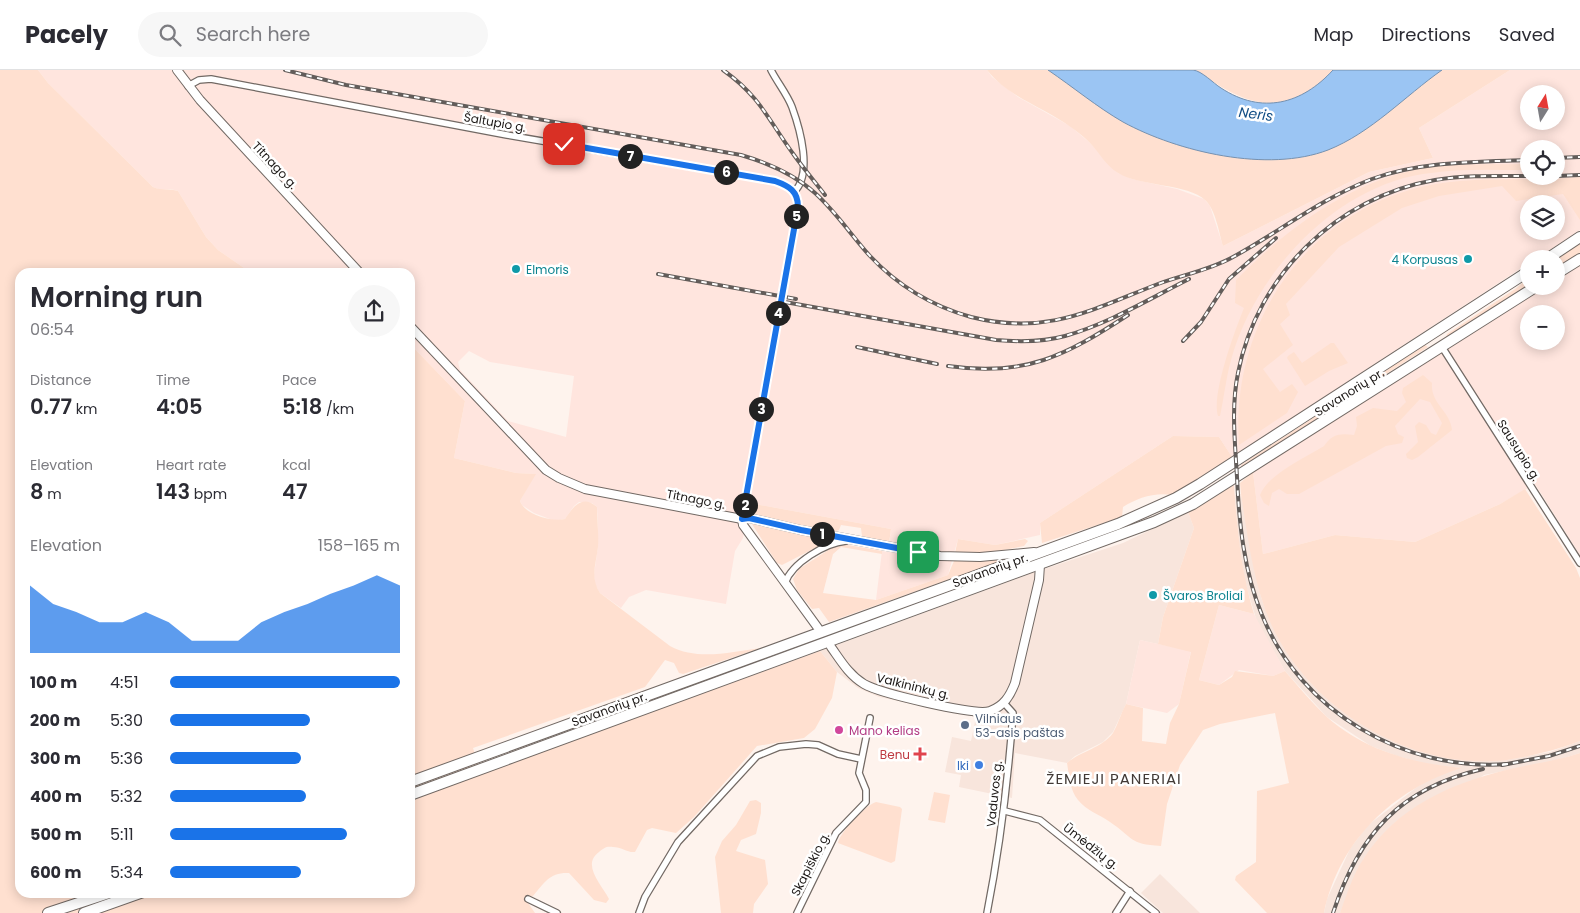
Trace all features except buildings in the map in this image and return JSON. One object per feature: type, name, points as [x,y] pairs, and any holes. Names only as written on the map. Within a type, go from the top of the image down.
[{"type":"highway","points":[[1560,250],[1580,237]]},
{"type":"highway","points":[[1565,268],[1580,259]]},
{"type":"highway","name":"Savanorių pr.","points":[[415,780],[1118,524],[1176,498],[1520,277]]},
{"type":"highway","name":"Savanorių pr.","points":[[415,793],[1136,530],[1193,504],[1524,295]]},
{"type":"highway","points":[[1433,333],[1442,347]]},
{"type":"highway","points":[[48,913],[94,898]]},
{"type":"highway","points":[[84,913],[126,898]]},
{"type":"street","name":"Titnago g.","points":[[177,70],[188,86],[355,268]]},
{"type":"street","points":[[771,70],[792,106],[804,154],[802,183],[794,192],[798,207],[742,519],[818,628]]},
{"type":"street","name":"Šaltupio g.","points":[[188,86],[199,80],[211,78],[516,136],[775,181],[786,184],[794,192]]},
{"type":"street","name":"Titnago g.","points":[[415,331],[546,470],[584,489],[742,519],[749,518],[854,540],[961,557],[1040,552]]},
{"type":"street","name":"Sausupio g.","points":[[1442,347],[1580,563]]},
{"type":"street","points":[[785,583],[791,569],[798,563],[836,542],[854,540]]},
{"type":"street","points":[[1004,703],[1015,683],[1039,580],[1040,565]]},
{"type":"street","name":"Valkininkų g.","points":[[831,647],[850,672],[873,688],[972,712],[990,711],[1004,703]]},
{"type":"street","name":"Vaduvos g.","points":[[987,913],[1005,811],[1013,714],[1004,703]]},
{"type":"street","name":"Skapiškio g.","points":[[797,913],[836,833],[866,802],[866,790],[859,773],[870,718]]},
{"type":"street","points":[[639,913],[645,897],[678,842],[757,756],[779,747],[806,744],[818,745],[838,754],[862,759]]},
{"type":"street","name":"Ūmėdžių g.","points":[[1005,811],[1040,820],[1156,913]]},
{"type":"street","points":[[1116,913],[1130,891]]},
{"type":"street","points":[[528,899],[557,913]]},
{"type":"shaded area","points":[[0,70],[38,70],[48,83],[153,187],[178,191],[206,237],[218,250],[244,268],[15,268],[15,898],[415,898],[415,349],[465,401],[454,458],[516,473],[536,474],[520,501],[533,514],[560,520],[565,519],[571,510],[582,502],[592,503],[597,507],[598,547],[594,576],[600,593],[670,646],[681,651],[714,654],[761,648],[683,674],[679,673],[674,663],[665,660],[645,687],[473,748],[481,774],[820,651],[837,672],[832,698],[815,729],[804,738],[757,746],[694,817],[676,833],[652,828],[647,830],[635,852],[611,847],[605,848],[594,857],[592,869],[609,899],[606,903],[594,900],[569,873],[562,873],[552,876],[533,896],[524,897],[535,913],[0,913]]},
{"type":"shaded area","points":[[38,70],[987,70],[992,77],[1018,97],[1070,126],[1089,142],[1118,173],[1132,179],[1177,189],[1204,199],[1210,206],[1223,246],[1369,172],[1433,158],[1419,128],[1510,70],[1580,70],[1580,230],[1565,240],[1565,195],[1520,195],[1520,240],[1565,240],[1550,250],[1520,250],[1520,269],[1232,457],[1219,437],[1173,436],[1040,523],[1040,535],[995,545],[958,539],[948,575],[876,600],[882,551],[888,552],[891,529],[755,504],[748,507],[743,538],[735,551],[726,604],[646,590],[629,597],[621,608],[600,593],[595,585],[594,575],[598,546],[597,507],[592,503],[579,502],[565,519],[555,521],[534,513],[522,505],[520,501],[535,474],[516,473],[454,458],[465,401],[415,349],[415,268],[244,268],[218,250],[206,237],[178,191],[170,189],[161,190],[153,187],[48,83]],"holes":[[[469,351],[490,362],[574,376],[566,437],[508,421],[460,370],[458,362]]]},
{"type":"shaded area","points":[[987,70],[1048,70],[1123,122],[1300,158],[1328,149],[1362,132],[1442,70],[1510,70],[1419,128],[1433,158],[1369,172],[1223,246],[1212,210],[1205,200],[1187,191],[1138,180],[1118,173],[1110,167],[1093,146],[1079,133],[1016,95],[996,80]]},
{"type":"shaded area","points":[[1196,70],[1333,70],[1316,86],[1299,97],[1282,102],[1266,103],[1249,100],[1232,92]]},
{"type":"shaded area","points":[[1520,164],[1520,170],[1449,171],[1423,174],[1390,183],[1358,197],[1329,217],[1302,240],[1278,267],[1258,297],[1242,328],[1231,360],[1220,416],[1218,416],[1218,393],[1221,378],[1244,308],[1235,303],[1236,280],[1276,243],[1298,226],[1343,197],[1367,185],[1419,169]]},
{"type":"shaded area","points":[[1580,177],[1580,220],[1563,194],[1520,195],[1520,200],[1516,201],[1502,186],[1439,196],[1402,208],[1339,247],[1286,304],[1290,315],[1280,324],[1293,345],[1263,369],[1280,392],[1292,384],[1298,392],[1287,413],[1239,445],[1239,400],[1247,357],[1262,317],[1284,280],[1311,248],[1344,221],[1382,200],[1425,186],[1464,181],[1520,179],[1520,185],[1565,185],[1565,178]]},
{"type":"shaded area","points":[[1580,243],[1580,253],[1565,262],[1565,253]]},
{"type":"shaded area","points":[[1580,261],[1580,555],[1535,484],[1500,504],[1415,542],[1335,535],[1263,554],[1253,472],[1527,295],[1565,295],[1565,271]]},
{"type":"shaded area","points":[[1520,285],[1520,292],[1446,338],[1447,334]]},
{"type":"shaded area","points":[[1331,343],[1334,343],[1348,363],[1329,371],[1305,386],[1287,358],[1288,356],[1294,352],[1302,363]]},
{"type":"shaded area","points":[[1425,345],[1428,347],[1242,467],[1241,465]]},
{"type":"shaded area","points":[[1423,375],[1432,383],[1434,396],[1448,418],[1452,430],[1418,457],[1412,460],[1407,458],[1406,454],[1418,442],[1415,426],[1419,422],[1426,425],[1431,433],[1436,435],[1442,423],[1430,402],[1420,399],[1395,426],[1398,434],[1404,437],[1402,443],[1386,446],[1299,494],[1287,494],[1279,489],[1272,493],[1269,506],[1264,503],[1260,495],[1264,487],[1279,473],[1324,446],[1333,437],[1340,434],[1354,435],[1357,426],[1356,417],[1373,408],[1397,411],[1406,402],[1402,393],[1403,388]]},
{"type":"shaded area","points":[[1173,436],[1219,437],[1232,457],[1172,495],[1159,494],[1140,498],[1123,507],[1122,517],[1042,543],[1040,523]]},
{"type":"shaded area","points":[[1253,472],[1263,554],[1335,535],[1415,542],[1500,504],[1525,489],[1576,568],[1580,578],[1580,741],[1535,755],[1507,760],[1471,761],[1436,755],[1401,744],[1368,728],[1338,708],[1311,683],[1288,655],[1271,624],[1265,608],[1252,560],[1240,483]]},
{"type":"shaded area","points":[[1234,485],[1240,550],[1254,614],[1219,605],[1199,680],[1219,685],[1232,677],[1235,671],[1273,676],[1285,671],[1327,717],[1357,739],[1373,747],[1408,759],[1462,768],[1437,777],[1413,789],[1373,821],[1356,841],[1342,863],[1331,887],[1324,913],[1267,913],[1235,880],[1236,876],[1256,862],[1257,791],[1289,783],[1275,713],[1220,724],[1203,730],[1180,765],[1167,804],[1161,846],[1137,842],[1110,822],[1085,807],[1075,796],[1070,783],[1067,763],[1097,746],[1113,733],[1126,704],[1143,708],[1142,741],[1166,744],[1170,723],[1179,704],[1191,652],[1158,644],[1163,617],[1194,528],[1188,512]]},
{"type":"shaded area","points":[[1241,494],[1261,597],[1272,625],[1283,646],[1310,682],[1344,712],[1390,740],[1430,754],[1468,759],[1505,760],[1550,752],[1580,741],[1580,753],[1558,760],[1484,775],[1364,858],[1340,913],[1324,913],[1327,899],[1350,849],[1367,826],[1417,787],[1435,776],[1461,768],[1425,764],[1371,746],[1327,717],[1285,671],[1257,622],[1245,582],[1238,539],[1235,495]]},
{"type":"shaded area","points":[[755,504],[891,529],[889,543],[862,536],[861,528],[841,525],[839,530],[836,531],[813,530],[754,516],[748,507]]},
{"type":"shaded area","points":[[1188,512],[1194,528],[1163,617],[1158,644],[1140,640],[1126,704],[1113,732],[1103,742],[1075,756],[1067,763],[1015,753],[1012,798],[959,787],[961,775],[945,772],[952,737],[971,741],[976,717],[879,697],[858,688],[837,672],[820,651],[1032,573],[1123,543]]},
{"type":"shaded area","points":[[750,521],[767,523],[827,540],[827,542],[782,565],[777,563]]},
{"type":"shaded area","points":[[958,539],[995,545],[1025,539],[1028,541],[1024,546],[989,553],[955,553]]},
{"type":"shaded area","points":[[842,544],[882,551],[882,554],[841,547],[833,554],[823,593],[876,600],[948,575],[954,561],[978,561],[1015,556],[829,622],[819,608],[812,609],[797,590],[793,579],[799,569],[836,545]]},
{"type":"shaded area","points":[[1219,605],[1254,614],[1285,671],[1273,676],[1239,670],[1219,685],[1199,680]]},
{"type":"shaded area","points":[[1140,640],[1191,651],[1179,704],[1167,713],[1126,704]]},
{"type":"shaded area","points":[[1580,753],[1580,913],[1340,913],[1353,877],[1364,858],[1377,840],[1409,811],[1426,800],[1465,782],[1506,770]]},
{"type":"shaded area","points":[[934,792],[950,795],[945,823],[928,820]]},
{"type":"shaded area","points":[[756,800],[761,803],[761,813],[756,834],[741,840],[736,851],[765,860],[768,884],[754,904],[753,913],[721,913],[715,857],[722,841],[736,825],[750,801]]},
{"type":"shaded area","points":[[876,802],[902,809],[895,861],[891,863],[838,843],[843,833],[854,820],[866,808]]},
{"type":"shaded area","points":[[1160,874],[1200,913],[1163,913],[1141,893]]},
{"type":"water","name":"Neris","points":[[1048,70],[1193,70],[1236,96],[1266,103],[1281,102],[1295,98],[1321,82],[1333,70],[1442,70],[1373,124],[1344,143],[1304,157],[1278,160],[1224,156],[1196,150],[1145,133],[1113,116]]},
{"type":"railway","points":[[285,70],[346,85],[741,155],[780,170],[807,186],[830,208],[881,267],[916,294],[943,307],[971,317],[1023,324],[1046,322],[1089,311],[1158,284],[1215,265],[1233,257],[1336,196],[1372,179],[1391,173],[1430,166],[1469,162],[1520,160]]},
{"type":"railway","points":[[723,70],[755,99],[785,143],[825,195]]},
{"type":"railway","points":[[1565,158],[1580,157]]},
{"type":"railway","points":[[1565,176],[1580,175]]},
{"type":"railway","points":[[1508,764],[1469,764],[1432,758],[1395,746],[1361,729],[1330,707],[1302,680],[1280,650],[1262,615],[1251,582],[1239,512],[1234,412],[1238,373],[1248,337],[1263,304],[1283,273],[1307,246],[1335,223],[1366,204],[1399,189],[1447,178],[1520,176]]},
{"type":"railway","points":[[1183,341],[1201,322],[1229,279],[1276,238]]},
{"type":"railway","points":[[658,274],[796,299]]},
{"type":"railway","points":[[785,302],[996,340],[1031,341],[1065,336],[1097,325],[1189,279]]},
{"type":"railway","points":[[948,366],[976,369],[1023,366],[1064,352],[1128,315]]},
{"type":"railway","points":[[857,347],[937,364]]},
{"type":"railway","points":[[1502,765],[1549,756],[1580,746]]},
{"type":"railway","points":[[1333,913],[1356,860],[1370,838],[1387,818],[1406,802],[1428,788],[1454,777],[1483,769]]},
{"type":"place","name":"4 Korpusas","points":[[1468,259]]},
{"type":"place","name":"Elmoris","points":[[516,269]]},
{"type":"place","name":"Švaros Broliai","points":[[1153,595]]},
{"type":"place","name":"Vilniaus 53-asis paštas","points":[[965,725]]},
{"type":"place","name":"Mano kelias","points":[[839,730]]},
{"type":"place","name":"Benu","points":[[920,754]]},
{"type":"place","name":"Iki","points":[[979,765]]},
{"type":"district","name":"ŽEMIEJI PANERIAI","points":[[1114,778]]},
{"type":"route","points":[[564,144],[775,181],[786,184],[794,192],[797,197],[798,207],[742,519],[765,520],[801,530],[918,552]]}]
